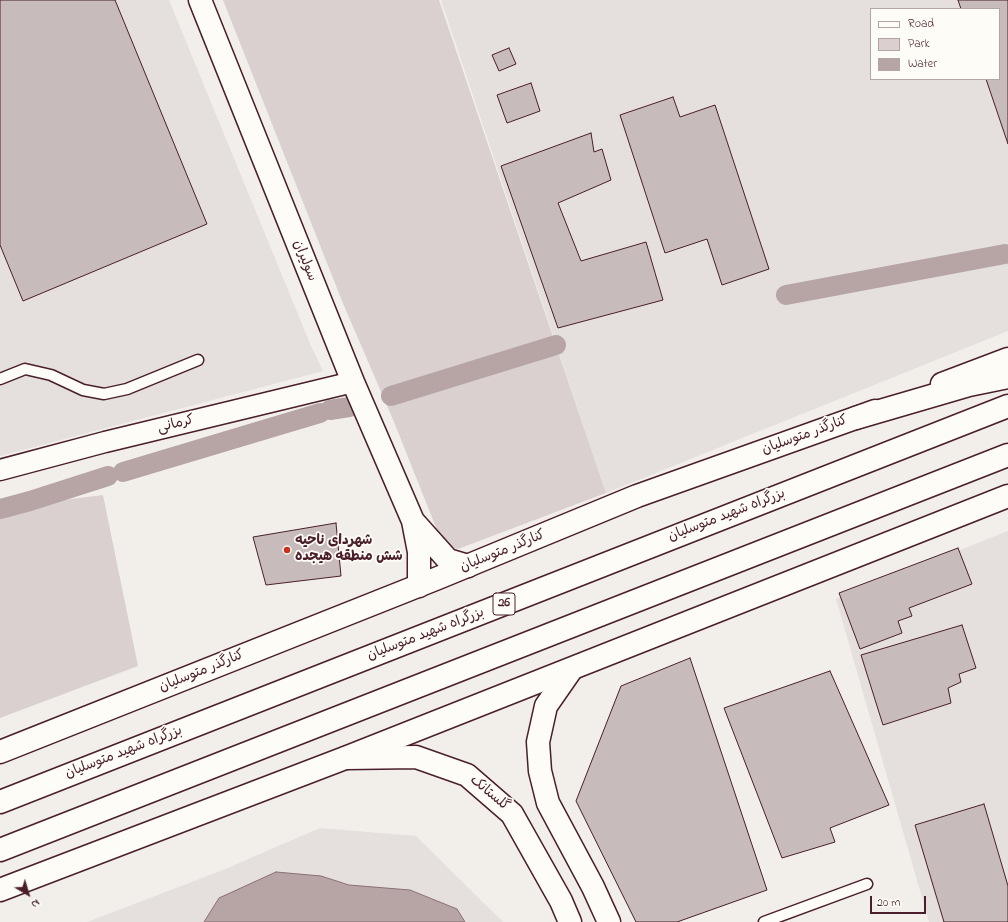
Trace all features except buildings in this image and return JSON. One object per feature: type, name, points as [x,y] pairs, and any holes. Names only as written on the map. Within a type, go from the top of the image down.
[{"type":"main road","name":"سولیران","points":[[200,0],[353,382],[413,521]]},
{"type":"main road","name":"کنارگذر متوسلیان","points":[[0,752],[419,586],[637,496],[856,418],[1008,359]]},
{"type":"main road","points":[[856,418],[969,385],[1008,377]]},
{"type":"main road","name":"بزرگراه شهید متوسلیان","points":[[0,802],[1008,406]]},
{"type":"main road","points":[[0,850],[1008,455]]},
{"type":"main road","points":[[0,890],[571,670],[1008,496]]},
{"type":"main road","points":[[413,521],[448,560],[468,566]]},
{"type":"main road","points":[[413,521],[419,552],[419,586]]},
{"type":"main road","points":[[571,670],[546,706],[538,742],[540,771],[548,803],[593,887],[609,922]]},
{"type":"main road","name":"گلستانک","points":[[345,758],[416,757],[467,775],[512,814],[561,901],[570,922]]},
{"type":"main road","points":[[561,901],[593,887]]},
{"type":"street","name":"کرمانی","points":[[0,470],[105,442],[353,382]]},
{"type":"lane","points":[[0,379],[24,369],[51,375],[83,390],[104,394],[127,389],[198,360]]},
{"type":"lane","points":[[764,922],[867,884]]},
{"type":"shaded area","points":[[0,0],[169,0],[311,346],[323,371],[0,456]]},
{"type":"shaded area","points":[[441,0],[1008,0],[1008,331],[606,493]]},
{"type":"shaded area","points":[[1008,531],[1008,922],[929,922],[836,599]]},
{"type":"shaded area","points":[[320,828],[416,836],[503,922],[87,922],[223,870]]},
{"type":"green space","points":[[223,0],[439,0],[606,493],[458,549],[443,545],[394,422],[342,301]]},
{"type":"green space","points":[[103,495],[138,666],[0,718],[0,508]]},
{"type":"water","points":[[276,872],[321,876],[349,885],[410,890],[457,909],[465,922],[204,922],[219,898]]},
{"type":"waterway","points":[[786,295],[1005,254]]},
{"type":"waterway","points":[[391,396],[556,345]]},
{"type":"waterway","points":[[330,410],[349,407]]},
{"type":"waterway","points":[[123,472],[320,413]]},
{"type":"waterway","points":[[0,509],[108,476]]},
{"type":"place","name":"شهردای ناحیه شش منطقه هیجده","points":[[287,550]]}]
